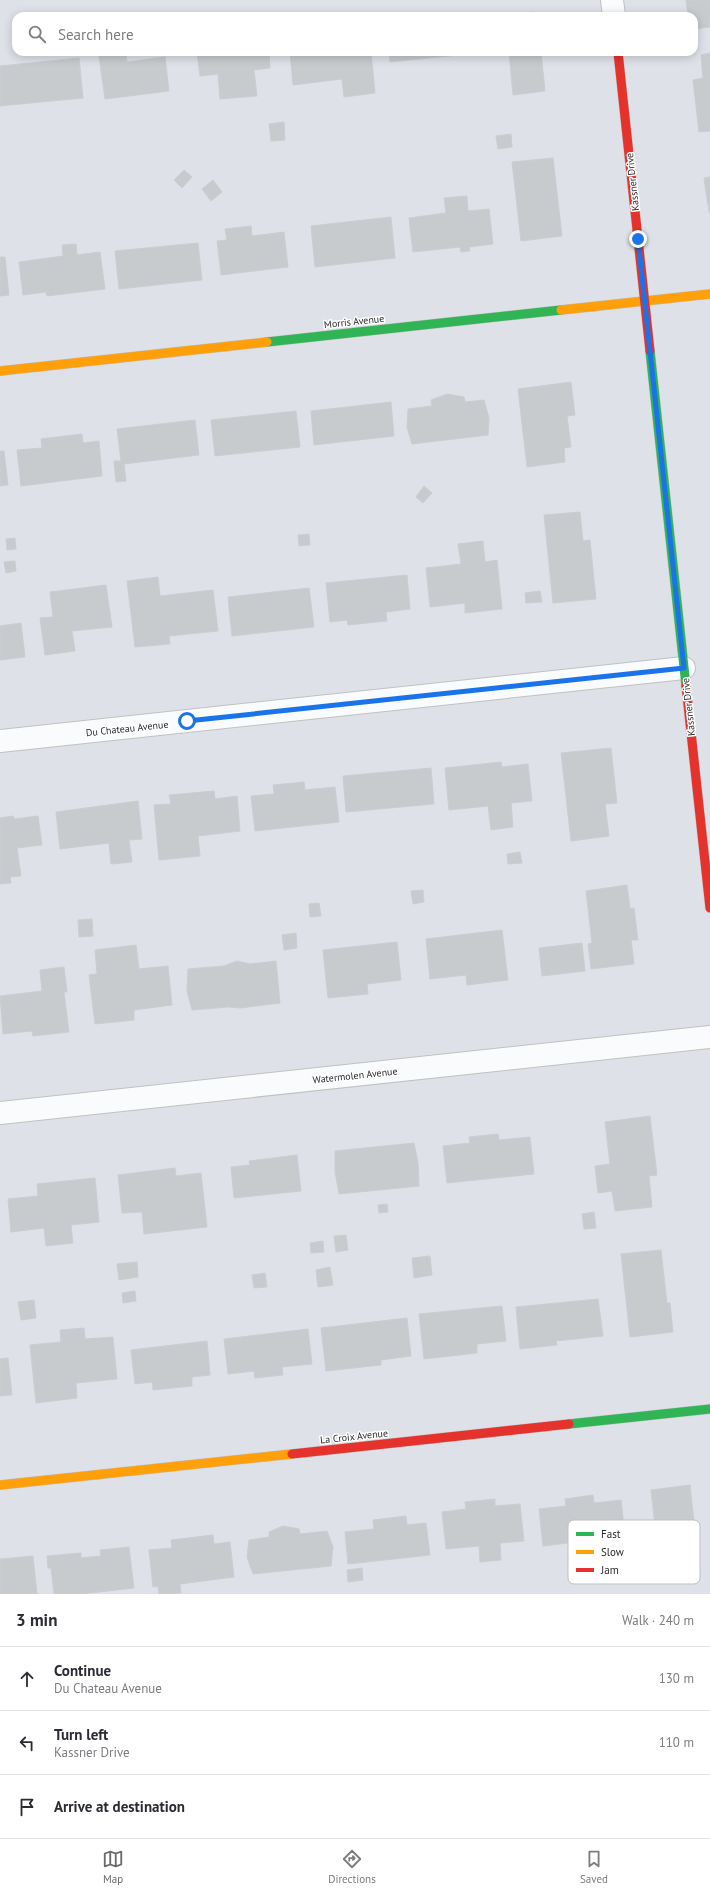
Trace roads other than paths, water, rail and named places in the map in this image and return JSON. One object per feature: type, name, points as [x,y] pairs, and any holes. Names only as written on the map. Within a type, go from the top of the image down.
[{"type":"street","points":[[612,0],[614,12]]},
{"type":"street","name":"Kassner Drive","points":[[618,56],[710,908]]},
{"type":"street","name":"Morris Avenue","points":[[0,370],[710,294]]},
{"type":"street","name":"Du Chateau Avenue","points":[[0,742],[684,668]]},
{"type":"street","name":"Watermolen Avenue","points":[[0,1113],[710,1037]]},
{"type":"street","name":"La Croix Avenue","points":[[0,1485],[710,1409]]}]
